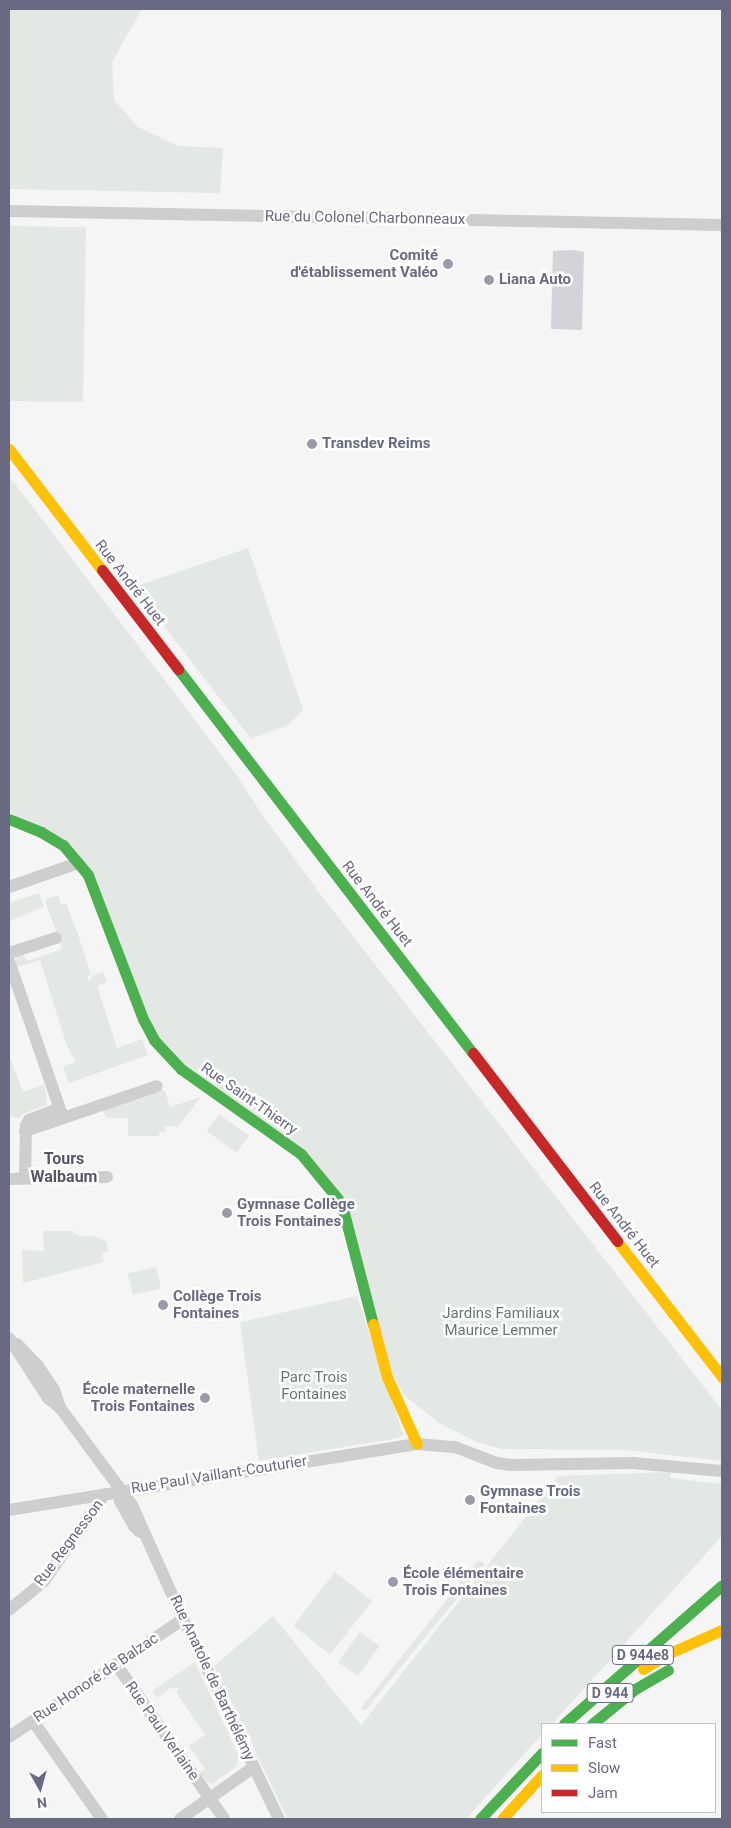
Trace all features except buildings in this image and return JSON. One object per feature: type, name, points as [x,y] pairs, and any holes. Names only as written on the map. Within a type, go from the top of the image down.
[{"type":"main road","name":"Rue André Huet","points":[[9,450],[722,1377]]},
{"type":"main road","name":"Rue Saint-Thierry","points":[[9,819],[41,832],[63,845],[88,875],[96,892],[142,1019],[154,1040],[181,1069],[301,1154],[338,1199],[344,1213],[387,1377],[417,1444]]},
{"type":"main road","name":"D 944e8","points":[[565,1723],[722,1585]]},
{"type":"main road","name":"D 944","points":[[574,1723],[635,1673],[665,1656],[722,1630]]},
{"type":"main road","points":[[700,1653],[722,1643]]},
{"type":"main road","name":"D 944","points":[[593,1723],[635,1689],[677,1664]]},
{"type":"main road","points":[[519,1776],[541,1749]]},
{"type":"main road","points":[[480,1819],[541,1754]]},
{"type":"main road","points":[[502,1819],[541,1776]]},
{"type":"street","name":"Rue du Colonel Charbonneaux","points":[[9,211],[722,225]]},
{"type":"street","points":[[9,887],[78,863]]},
{"type":"street","points":[[9,953],[56,938]]},
{"type":"street","points":[[9,961],[61,1113]]},
{"type":"street","points":[[25,1178],[25,1132],[61,1113],[158,1086]]},
{"type":"street","points":[[9,1179],[107,1176]]},
{"type":"street","name":"Rue Paul Vaillant-Couturier","points":[[9,1337],[38,1366],[54,1390],[61,1409],[121,1491],[417,1444],[455,1447],[497,1463],[511,1465],[633,1463],[722,1471]]},
{"type":"street","points":[[9,1510],[121,1491]]},
{"type":"street","name":"Rue Anatole de Barthélémy","points":[[121,1491],[120,1502],[134,1526],[145,1538],[278,1819]]},
{"type":"street","name":"Rue Regnesson","points":[[9,1610],[44,1581],[105,1494]]},
{"type":"street","name":"Rue Honoré de Balzac","points":[[9,1738],[183,1618]]},
{"type":"street","name":"Rue Paul Verlaine","points":[[116,1664],[224,1819]]},
{"type":"street","points":[[33,1721],[102,1819]]},
{"type":"street","points":[[180,1819],[254,1767]]},
{"type":"green space","points":[[9,9],[142,9],[112,62],[114,100],[138,127],[178,146],[223,148],[220,193],[9,189]]},
{"type":"green space","points":[[9,226],[86,227],[83,402],[9,401]]},
{"type":"green space","name":"Jardins Familiaux Maurice Lemmer","points":[[9,476],[233,770],[263,816],[321,895],[722,1410],[722,1461],[626,1450],[501,1449],[475,1441],[439,1423],[405,1396],[392,1373],[344,1196],[193,1074],[154,1032],[89,869],[9,811]]},
{"type":"green space","points":[[248,548],[303,710],[288,725],[251,739],[134,587]]},
{"type":"green space","points":[[39,893],[44,907],[9,921],[9,903]]},
{"type":"green space","points":[[58,895],[61,905],[66,903],[78,934],[91,975],[87,976],[88,980],[92,978],[91,976],[103,972],[107,982],[97,986],[117,1048],[142,1039],[148,1055],[69,1083],[63,1067],[75,1062],[66,1043],[40,960],[17,967],[15,964],[17,956],[22,954],[28,961],[62,949],[45,900]]},
{"type":"green space","points":[[9,1055],[23,1092],[44,1085],[47,1097],[46,1105],[23,1114],[20,1118],[9,1116]]},
{"type":"green space","points":[[159,1089],[165,1091],[170,1107],[201,1097],[178,1127],[165,1126],[165,1132],[159,1132],[159,1136],[128,1136],[128,1118],[107,1118],[101,1108]]},
{"type":"green space","points":[[219,1114],[249,1136],[237,1153],[207,1131]]},
{"type":"green space","points":[[43,1231],[74,1231],[79,1236],[94,1236],[106,1242],[109,1251],[102,1253],[104,1262],[23,1283],[22,1250],[44,1251]]},
{"type":"green space","points":[[156,1267],[161,1288],[133,1295],[128,1274]]},
{"type":"green space","name":"Parc Trois Fontaines","points":[[357,1296],[403,1434],[399,1438],[259,1461],[240,1322]]},
{"type":"green space","points":[[671,1472],[670,1478],[722,1484],[722,1536],[553,1723],[541,1723],[541,1735],[466,1819],[288,1819],[214,1666],[273,1616],[361,1725],[558,1476]]},
{"type":"green space","points":[[478,1560],[485,1564],[365,1711],[361,1708]]},
{"type":"green space","points":[[335,1572],[372,1601],[330,1655],[293,1626]]},
{"type":"green space","points":[[360,1632],[379,1646],[358,1676],[338,1662]]},
{"type":"green space","points":[[195,1662],[239,1757],[236,1767],[212,1784],[205,1781],[199,1773],[205,1769],[189,1746],[205,1735],[176,1692],[179,1690],[177,1687],[174,1689],[172,1687],[157,1698],[152,1691]]},
{"type":"shaded area","points":[[573,250],[584,252],[582,330],[551,329],[553,251]]},
{"type":"traffic: fast","points":[[178,669],[473,1053]]},
{"type":"traffic: fast","points":[[9,819],[41,832],[63,845],[88,875],[143,1019],[154,1040],[181,1069],[301,1154],[338,1199],[344,1213],[373,1324]]},
{"type":"traffic: fast","points":[[565,1723],[722,1585]]},
{"type":"traffic: fast","points":[[593,1723],[635,1689],[668,1670]]},
{"type":"traffic: fast","points":[[480,1819],[541,1754]]},
{"type":"traffic: slow","points":[[9,449],[102,570]]},
{"type":"traffic: slow","points":[[617,1241],[722,1377]]},
{"type":"traffic: slow","points":[[373,1324],[387,1377],[417,1444]]},
{"type":"traffic: slow","points":[[643,1669],[665,1655],[722,1630]]},
{"type":"traffic: slow","points":[[502,1819],[541,1776]]},
{"type":"traffic: jam","points":[[102,570],[178,669]]},
{"type":"traffic: jam","points":[[473,1053],[617,1241]]},
{"type":"place","name":"Comité d'établissement Valéo","points":[[448,264]]},
{"type":"place","name":"Liana Auto","points":[[489,280]]},
{"type":"place","name":"Transdev Reims","points":[[312,444]]},
{"type":"place","name":"Gymnase Collège Trois Fontaines","points":[[227,1213]]},
{"type":"place","name":"Collège Trois Fontaines","points":[[163,1305]]},
{"type":"place","name":"École maternelle Trois Fontaines","points":[[205,1398]]},
{"type":"place","name":"Gymnase Trois Fontaines","points":[[470,1500]]},
{"type":"place","name":"École élémentaire Trois Fontaines","points":[[393,1582]]},
{"type":"district","name":"Tours Walbaum","points":[[64,1168]]}]
